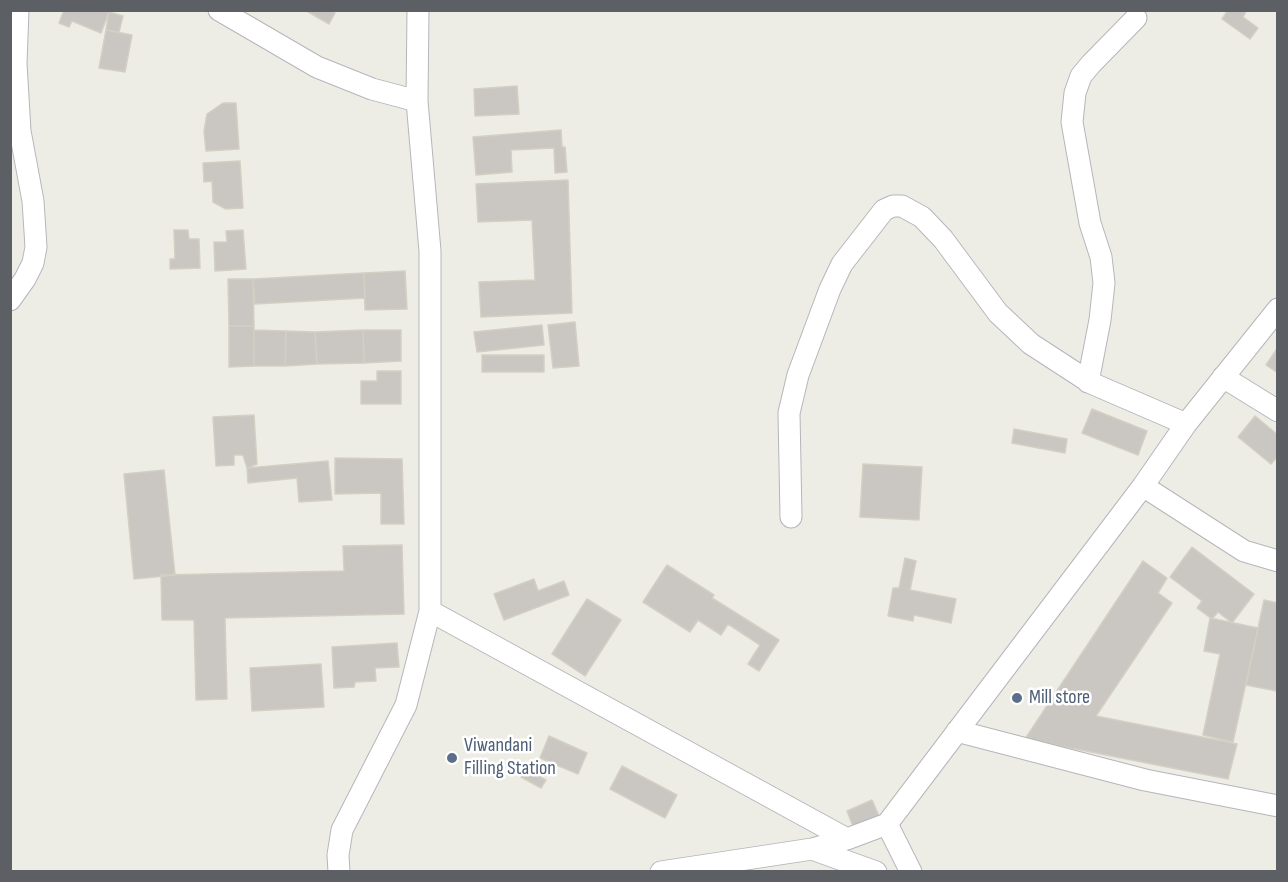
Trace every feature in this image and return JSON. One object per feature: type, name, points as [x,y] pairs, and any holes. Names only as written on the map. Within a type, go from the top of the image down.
[{"type":"street","points":[[10,300],[33,263],[36,247],[33,201],[15,111],[18,10]]},
{"type":"street","points":[[219,10],[317,67],[372,89],[417,101]]},
{"type":"street","points":[[339,872],[338,855],[342,830],[406,705],[430,611],[430,251],[417,101],[418,10]]},
{"type":"street","points":[[1088,382],[1100,320],[1104,283],[1101,257],[1090,223],[1072,122],[1075,93],[1081,76],[1136,18]]},
{"type":"street","points":[[791,517],[789,413],[798,375],[830,289],[842,264],[884,210],[892,206],[902,206],[922,217],[943,239],[998,314],[1032,344],[1088,382],[1186,424]]},
{"type":"street","points":[[661,872],[812,849],[887,824],[1143,486],[1186,424],[1278,309]]},
{"type":"street","points":[[1223,377],[1278,411]]},
{"type":"street","points":[[1143,486],[1244,551],[1278,561]]},
{"type":"street","points":[[430,611],[847,839]]},
{"type":"street","points":[[957,731],[1145,780],[1278,806]]},
{"type":"street","points":[[887,824],[911,872]]},
{"type":"street","points":[[812,849],[876,872]]},
{"type":"building","points":[[64,10],[105,10],[109,12],[101,33],[72,21],[69,27],[59,23]]},
{"type":"building","points":[[305,10],[331,10],[335,13],[329,24]]},
{"type":"building","points":[[1228,10],[1247,10],[1243,17],[1258,28],[1250,39],[1222,19]]},
{"type":"building","points":[[109,12],[123,16],[119,32],[106,30]]},
{"type":"building","points":[[106,30],[132,35],[125,72],[99,68]]},
{"type":"building","points":[[517,86],[519,114],[475,116],[474,89]]},
{"type":"building","points":[[223,103],[236,103],[239,149],[206,151],[204,131],[207,114]]},
{"type":"building","points":[[561,130],[567,172],[555,173],[554,148],[511,150],[512,172],[476,175],[473,137]]},
{"type":"building","points":[[240,161],[243,208],[226,209],[213,202],[212,181],[204,182],[203,163]]},
{"type":"building","points":[[568,180],[572,313],[481,317],[479,282],[535,280],[532,220],[478,222],[476,184]]},
{"type":"building","points":[[174,230],[188,230],[189,239],[199,239],[200,268],[170,269],[170,259],[175,259]]},
{"type":"building","points":[[243,230],[246,269],[215,271],[214,242],[227,242],[226,231]]},
{"type":"building","points":[[405,271],[407,309],[365,310],[364,273]]},
{"type":"building","points":[[364,273],[365,298],[255,304],[253,279]]},
{"type":"building","points":[[228,279],[253,279],[254,326],[229,326]]},
{"type":"building","points":[[575,322],[579,366],[553,368],[548,325]]},
{"type":"building","points":[[542,325],[544,345],[477,352],[474,332]]},
{"type":"building","points":[[229,326],[254,326],[254,366],[229,367]]},
{"type":"building","points":[[254,330],[286,331],[285,366],[254,366]]},
{"type":"building","points":[[363,330],[401,330],[401,361],[364,363]]},
{"type":"building","points":[[363,330],[364,363],[317,364],[315,332]]},
{"type":"building","points":[[286,331],[315,332],[317,364],[285,366]]},
{"type":"building","points":[[1278,347],[1278,373],[1266,365]]},
{"type":"building","points":[[482,355],[544,355],[544,372],[482,372]]},
{"type":"building","points":[[377,371],[401,371],[401,404],[361,404],[361,381],[377,381]]},
{"type":"building","points":[[1092,409],[1147,431],[1138,455],[1082,433]]},
{"type":"building","points":[[254,415],[257,464],[247,468],[243,455],[234,455],[234,465],[216,466],[213,417]]},
{"type":"building","points":[[1255,416],[1278,435],[1278,456],[1271,464],[1238,437]]},
{"type":"building","points":[[1014,429],[1067,439],[1065,453],[1012,443]]},
{"type":"building","points":[[335,458],[402,459],[404,524],[381,524],[381,493],[335,494]]},
{"type":"building","points":[[328,461],[332,500],[299,502],[297,478],[248,483],[247,468]]},
{"type":"building","points":[[863,464],[922,467],[919,520],[860,517]]},
{"type":"building","points":[[164,470],[175,575],[134,579],[124,474]]},
{"type":"building","points":[[402,545],[404,614],[225,618],[227,699],[196,700],[194,620],[162,620],[161,575],[344,571],[343,546]]},
{"type":"building","points":[[1192,547],[1254,594],[1232,623],[1218,612],[1212,619],[1197,608],[1202,601],[1170,577]]},
{"type":"building","points":[[905,558],[916,561],[910,590],[956,599],[951,623],[914,615],[913,621],[888,616],[893,588],[899,588]]},
{"type":"building","points":[[1143,561],[1167,578],[1158,593],[1172,603],[1096,716],[1237,744],[1228,779],[1025,739]]},
{"type":"building","points":[[667,565],[714,595],[712,598],[779,640],[759,671],[748,664],[760,645],[728,624],[721,635],[698,620],[690,632],[643,602]]},
{"type":"building","points":[[534,579],[538,591],[564,581],[569,595],[504,620],[494,594]]},
{"type":"building","points":[[587,599],[621,620],[585,676],[552,654]]},
{"type":"building","points":[[1264,600],[1278,603],[1277,691],[1246,685]]},
{"type":"building","points":[[1210,618],[1258,628],[1233,742],[1203,735],[1220,654],[1204,651]]},
{"type":"building","points":[[397,643],[399,667],[375,668],[376,681],[355,682],[354,687],[334,688],[332,647]]},
{"type":"building","points":[[321,664],[324,707],[252,711],[250,668]]},
{"type":"building","points":[[549,736],[587,753],[578,774],[540,758]]},
{"type":"building","points":[[622,766],[677,795],[665,818],[610,789]]},
{"type":"building","points":[[525,769],[546,780],[541,788],[521,777]]},
{"type":"building","points":[[872,800],[882,823],[856,834],[847,811]]},
{"type":"place","name":"Mill store","points":[[1017,698]]},
{"type":"place","name":"Viwandani Filling Station","points":[[452,758]]}]
